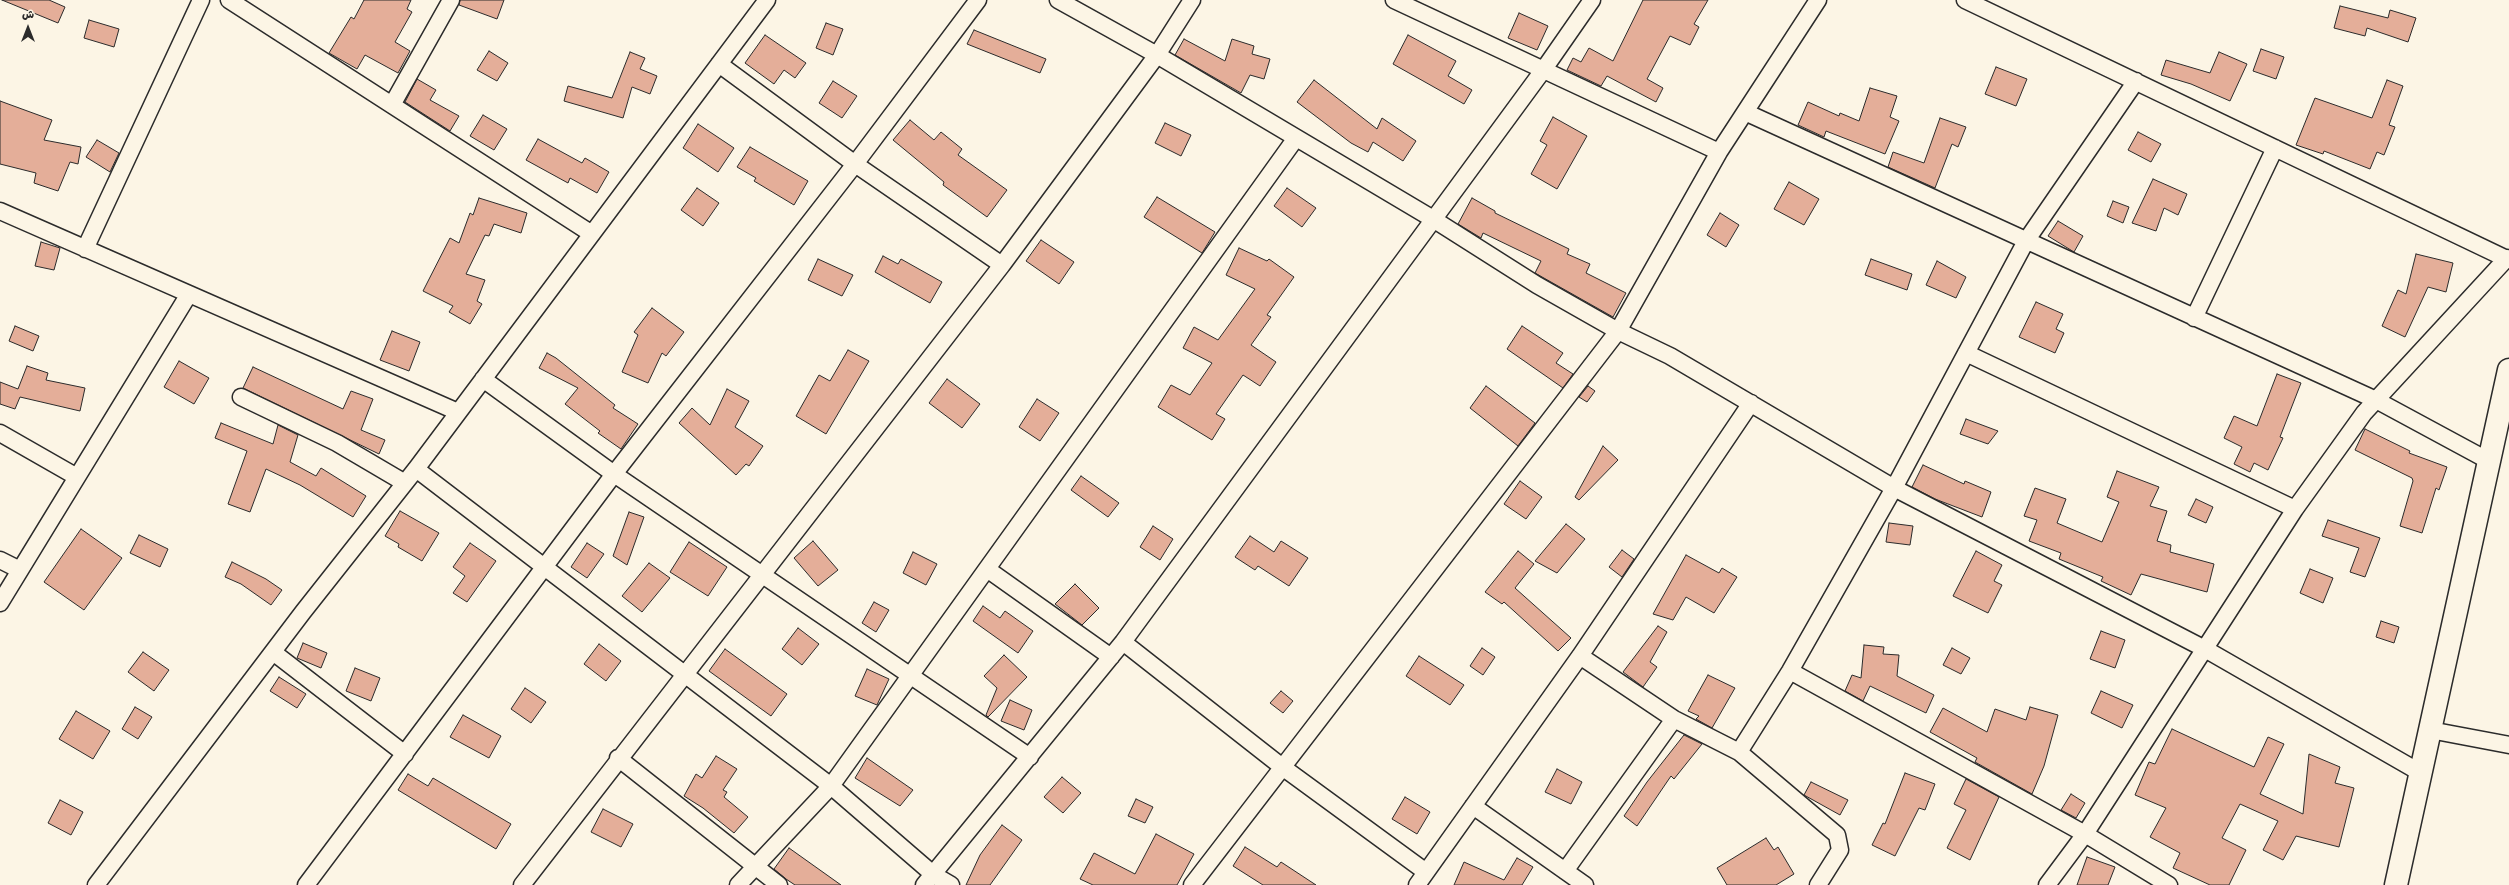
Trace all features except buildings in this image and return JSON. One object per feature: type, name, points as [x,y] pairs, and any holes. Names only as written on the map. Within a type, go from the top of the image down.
[{"type":"main road","points":[[2396,885],[2509,370]]},
{"type":"street","points":[[85,249],[202,0]]},
{"type":"street","points":[[229,0],[592,234]]},
{"type":"street","points":[[392,105],[451,0]]},
{"type":"street","points":[[96,885],[416,469],[767,0]]},
{"type":"street","points":[[306,885],[614,474],[855,164],[978,0]]},
{"type":"street","points":[[1058,0],[1156,55],[1433,219],[1537,285],[1618,331],[1670,356],[1894,488],[2205,650],[2421,773]]},
{"type":"street","points":[[522,885],[618,758],[764,575],[1002,265],[1156,55],[1192,0]]},
{"type":"street","points":[[1394,0],[1719,152]]},
{"type":"street","points":[[929,880],[1123,642],[1544,69],[1592,0]]},
{"type":"street","points":[[1192,885],[1281,766],[1618,331],[1719,152],[1818,0]]},
{"type":"street","points":[[1965,0],[2508,259],[2376,400],[2295,509],[2086,834],[2047,885]]},
{"type":"street","points":[[719,64],[855,164],[1002,265]]},
{"type":"street","points":[[1739,752],[1790,671],[1894,488],[2026,241],[2136,82]]},
{"type":"street","points":[[1745,112],[2376,400],[2489,461]]},
{"type":"street","points":[[738,885],[831,786],[1296,138]]},
{"type":"street","points":[[2194,318],[2275,148]]},
{"type":"street","points":[[0,212],[458,412]]},
{"type":"street","points":[[0,603],[189,294]]},
{"type":"street","points":[[1966,353],[2295,509]]},
{"type":"street","points":[[483,379],[614,474],[1030,757]]},
{"type":"street","points":[[240,397],[337,443],[405,483]]},
{"type":"street","points":[[1123,642],[1281,766],[1421,879],[1580,656],[1751,403]]},
{"type":"street","points":[[0,433],[77,477]]},
{"type":"street","points":[[416,469],[831,786],[929,880],[951,885]]},
{"type":"street","points":[[0,560],[20,570]]},
{"type":"street","points":[[987,569],[1111,657]]},
{"type":"street","points":[[274,652],[405,754]]},
{"type":"street","points":[[1580,656],[1674,719],[1739,752],[1837,835],[1840,850],[1818,885]]},
{"type":"street","points":[[1790,671],[2086,834],[2169,885]]},
{"type":"street","points":[[1565,871],[1674,719]]},
{"type":"street","points":[[2430,730],[2509,745]]},
{"type":"street","points":[[618,758],[778,885]]},
{"type":"street","points":[[1473,806],[1585,885]]}]
